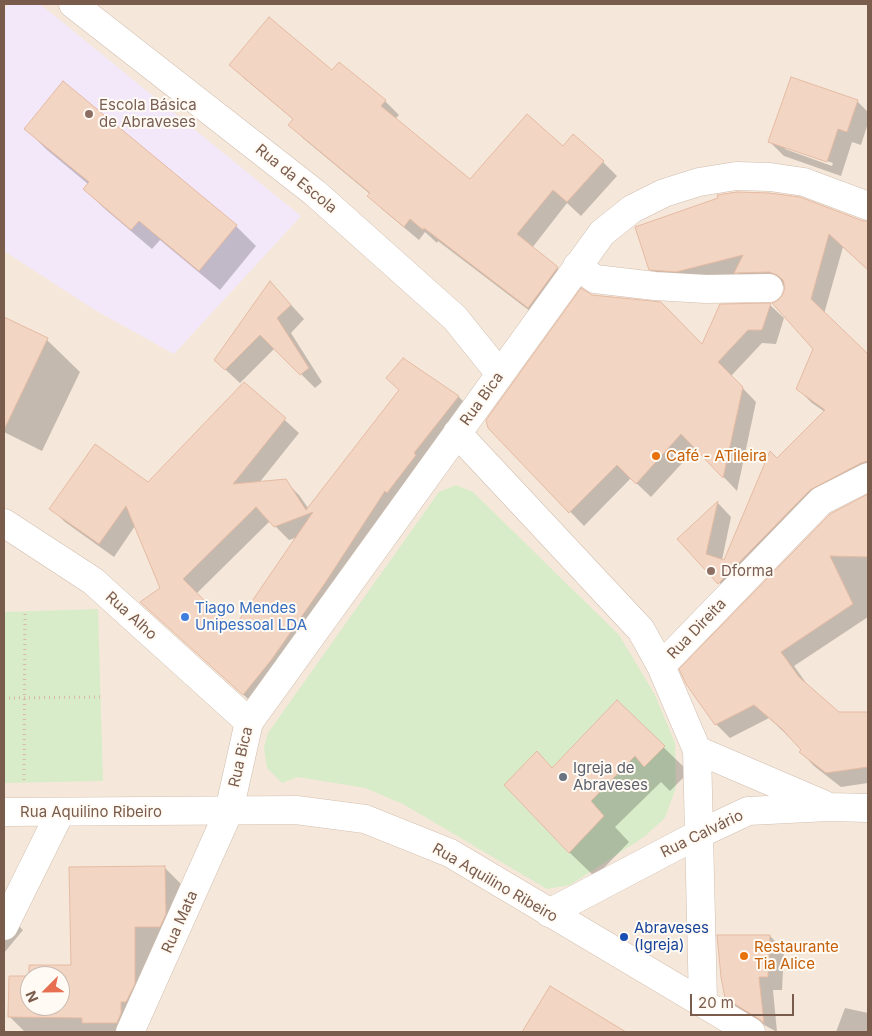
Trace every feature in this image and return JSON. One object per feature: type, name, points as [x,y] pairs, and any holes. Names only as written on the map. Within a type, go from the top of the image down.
[{"type":"street","name":"Rua da Escola","points":[[73,4],[315,193],[455,318],[500,374]]},
{"type":"street","name":"Rua Bica","points":[[229,811],[248,722],[602,233],[632,209],[664,193],[700,182],[736,176],[770,177],[804,182],[868,206]]},
{"type":"street","points":[[578,266],[595,279],[655,286],[706,289],[769,288]]},
{"type":"street","points":[[457,433],[641,630],[661,666],[697,750],[702,1003]]},
{"type":"street","name":"Rua Direita","points":[[661,666],[822,501],[868,477]]},
{"type":"street","name":"Rua Alho","points":[[4,523],[92,581],[248,722]]},
{"type":"street","points":[[697,750],[829,807]]},
{"type":"street","name":"Rua Calvário","points":[[549,914],[699,834],[748,811],[829,807],[868,808]]},
{"type":"street","name":"Rua Aquilino Ribeiro","points":[[4,812],[296,810],[365,819],[450,853],[549,914],[751,1032]]},
{"type":"street","name":"Rua Mata","points":[[130,1032],[229,811]]},
{"type":"street","points":[[4,926],[60,813]]},
{"type":"path","points":[[24,783],[25,612]]},
{"type":"path","points":[[4,698],[101,697]]},
{"type":"shaded area","points":[[4,4],[868,4],[868,1032],[4,1032]]},
{"type":"shaded area","name":"Escola Básica de Abraveses","points":[[9,4],[40,4],[301,216],[174,354],[95,310],[4,251],[4,11]]},
{"type":"green space","points":[[456,485],[473,492],[619,635],[655,695],[675,743],[676,787],[665,818],[644,837],[570,885],[547,889],[403,804],[365,788],[298,777],[282,783],[267,768],[264,748],[268,733],[439,492]]},
{"type":"green space","points":[[98,609],[103,781],[4,783],[4,612]]},
{"type":"building","points":[[269,17],[332,70],[339,62],[386,100],[381,106],[470,179],[527,114],[563,146],[573,134],[604,161],[567,202],[553,190],[517,234],[558,267],[528,308],[424,228],[423,230],[410,219],[404,227],[367,196],[370,193],[288,125],[293,119],[229,65]]},
{"type":"building","points":[[791,77],[858,100],[847,132],[838,129],[827,162],[768,142]]},
{"type":"building","points":[[63,81],[237,225],[199,271],[139,221],[131,230],[83,189],[89,182],[24,129]]},
{"type":"building","points":[[737,192],[769,193],[800,197],[863,221],[868,221],[868,270],[829,234],[811,299],[868,354],[868,461],[810,490],[718,584],[677,539],[718,501],[706,554],[724,560],[770,451],[777,458],[825,410],[796,389],[813,349],[772,303],[782,296],[785,288],[783,280],[777,275],[769,272],[734,273],[743,255],[676,272],[649,270],[635,227],[718,198],[717,195]]},
{"type":"building","points":[[270,281],[291,305],[277,318],[309,368],[300,375],[260,335],[225,370],[214,360]]},
{"type":"building","points":[[581,288],[592,295],[661,302],[702,344],[720,304],[771,303],[762,330],[748,330],[718,362],[743,387],[723,478],[681,434],[636,484],[617,465],[569,513],[488,428],[486,420]]},
{"type":"building","points":[[4,317],[48,338],[4,430]]},
{"type":"building","points":[[403,358],[459,396],[414,453],[416,455],[387,493],[385,491],[325,583],[272,659],[243,695],[140,602],[160,588],[126,506],[99,544],[49,509],[95,444],[148,482],[244,382],[286,418],[233,484],[286,479],[306,510],[399,390],[386,378]],"holes":[[[256,507],[274,527],[313,512],[233,629],[183,579]]]},
{"type":"building","points":[[868,494],[868,557],[830,556],[853,604],[781,652],[799,677],[839,712],[868,712],[868,767],[826,773],[799,752],[801,750],[782,729],[754,705],[715,725],[686,684],[679,669],[830,514]]},
{"type":"building","name":"Igreja de Abraveses","points":[[617,700],[665,746],[644,767],[635,756],[591,801],[604,816],[569,853],[504,785],[537,751],[552,768]]},
{"type":"building","points":[[165,866],[166,914],[160,927],[135,927],[135,984],[126,1002],[121,1002],[121,1013],[117,1023],[82,1023],[82,1018],[8,1017],[9,976],[20,976],[20,1016],[70,1016],[70,966],[29,965],[71,965],[69,867]]},
{"type":"building","name":"Restaurante Tia Alice","points":[[717,935],[770,935],[768,977],[759,977],[764,1023],[725,998]]},
{"type":"building","points":[[550,986],[626,1032],[522,1032]]},
{"type":"place","name":"Escola Básica de Abraveses","points":[[89,114]]},
{"type":"place","name":"Café - ATileira","points":[[656,456]]},
{"type":"place","name":"Dforma","points":[[711,571]]},
{"type":"place","name":"Tiago Mendes Unipessoal LDA","points":[[185,617]]},
{"type":"place","name":"Igreja de Abraveses","points":[[563,777]]},
{"type":"place","name":"Abraveses (Igreja)","points":[[624,937]]},
{"type":"place","name":"Restaurante Tia Alice","points":[[744,956]]}]
